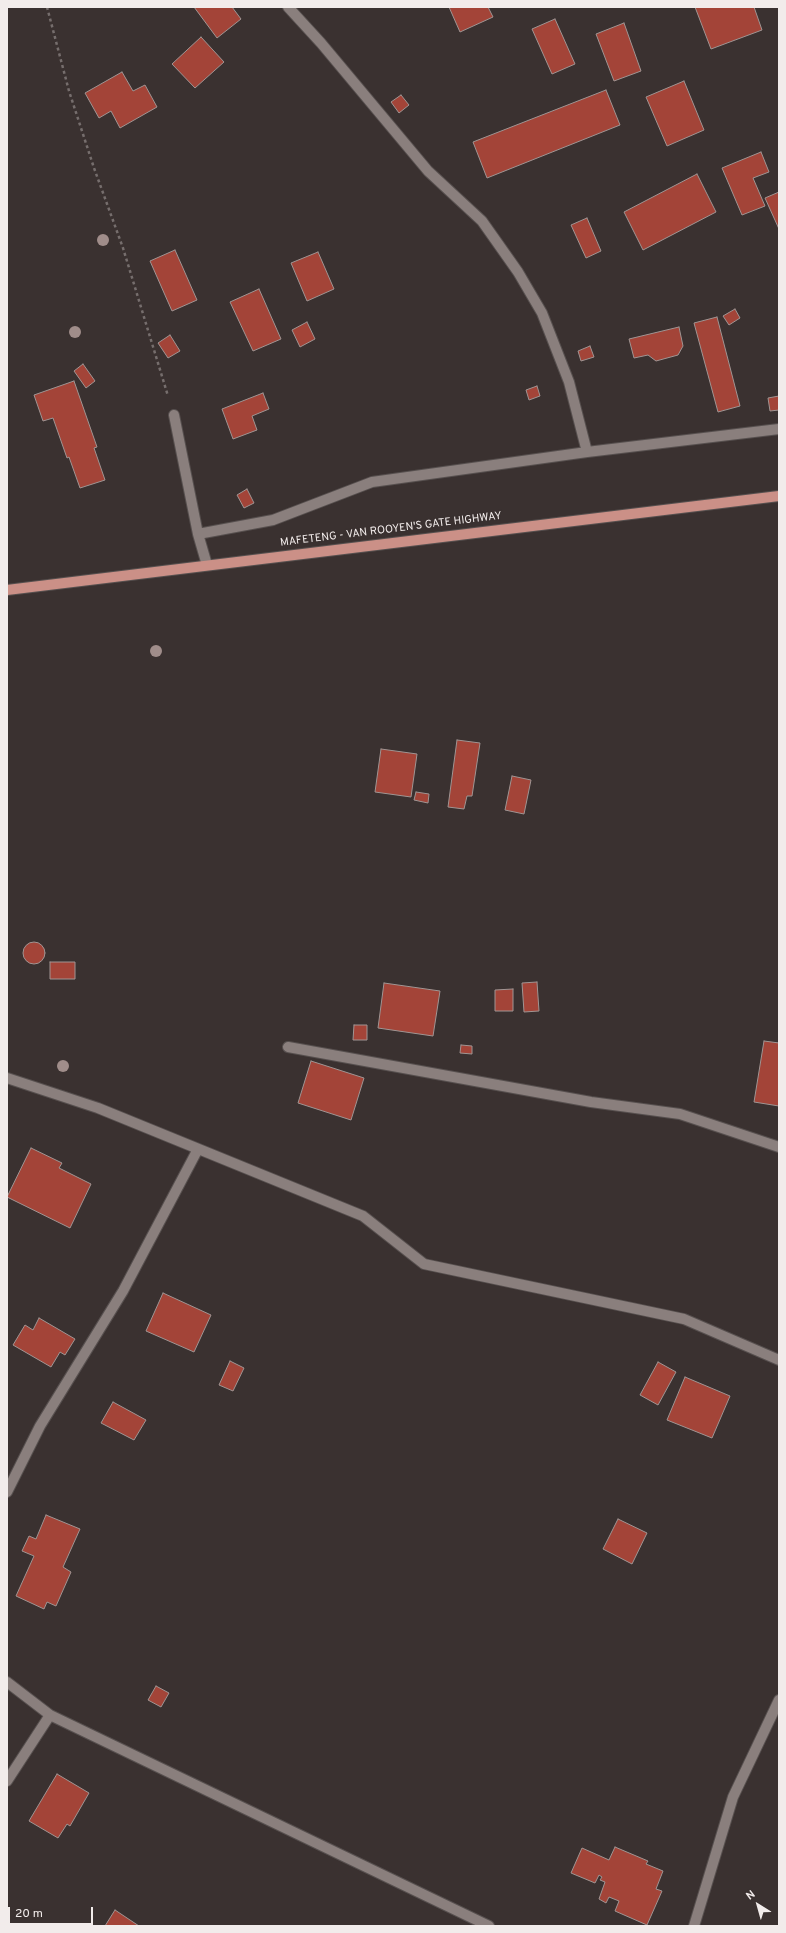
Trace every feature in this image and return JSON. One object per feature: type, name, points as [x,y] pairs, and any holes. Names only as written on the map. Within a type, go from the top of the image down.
[{"type":"main road","name":"MAFETENG - VAN ROOYEN'S GATE HIGHWAY","points":[[7,590],[779,496]]},
{"type":"street","points":[[288,7],[321,43],[428,171],[482,221],[518,272],[542,313],[568,382],[587,452]]},
{"type":"street","points":[[174,415],[198,534],[207,565]]},
{"type":"street","points":[[198,534],[273,520],[372,482],[587,452],[779,429]]},
{"type":"street","points":[[288,1047],[591,1102],[680,1114],[779,1147]]},
{"type":"street","points":[[7,1078],[98,1108],[363,1216],[424,1264],[684,1319],[779,1360]]},
{"type":"street","points":[[7,1492],[40,1426],[123,1291],[198,1149]]},
{"type":"street","points":[[7,1682],[50,1715],[489,1926]]},
{"type":"street","points":[[694,1926],[733,1797],[779,1700]]},
{"type":"street","points":[[7,1781],[50,1715]]},
{"type":"path","points":[[47,7],[69,91],[94,168],[123,248],[174,415]]},
{"type":"building","points":[[194,7],[232,7],[241,19],[217,38]]},
{"type":"building","points":[[449,7],[488,7],[493,17],[460,32]]},
{"type":"building","points":[[695,7],[754,7],[762,30],[711,49]]},
{"type":"building","points":[[555,19],[575,64],[552,74],[532,29]]},
{"type":"building","points":[[624,23],[641,71],[614,81],[596,34]]},
{"type":"building","points":[[201,37],[224,62],[195,88],[172,64]]},
{"type":"building","points":[[122,72],[133,91],[145,85],[157,107],[120,128],[111,111],[99,118],[85,93]]},
{"type":"building","points":[[684,81],[704,130],[667,146],[646,97]]},
{"type":"building","points":[[606,90],[620,125],[487,178],[473,142]]},
{"type":"building","points":[[401,95],[409,105],[399,113],[391,102]]},
{"type":"building","points":[[761,152],[769,172],[753,178],[765,206],[742,215],[722,168]]},
{"type":"building","points":[[697,174],[716,212],[643,250],[624,212]]},
{"type":"building","points":[[779,192],[779,229],[765,198]]},
{"type":"building","points":[[587,218],[601,251],[586,258],[571,225]]},
{"type":"building","points":[[175,250],[197,300],[172,311],[150,261]]},
{"type":"building","points":[[318,252],[334,289],[307,301],[291,263]]},
{"type":"building","points":[[259,289],[281,339],[253,351],[230,302]]},
{"type":"building","points":[[735,309],[740,318],[729,325],[723,316]]},
{"type":"building","points":[[717,317],[740,406],[718,412],[694,323]]},
{"type":"building","points":[[307,322],[315,339],[300,347],[292,330]]},
{"type":"building","points":[[679,327],[683,346],[678,355],[656,361],[648,355],[634,358],[629,339]]},
{"type":"building","points":[[170,335],[180,351],[168,358],[158,343]]},
{"type":"building","points":[[590,346],[594,357],[581,361],[578,351]]},
{"type":"building","points":[[83,364],[95,381],[86,388],[74,371]]},
{"type":"building","points":[[74,381],[97,447],[94,448],[105,480],[80,488],[69,457],[67,458],[53,418],[43,421],[34,395]]},
{"type":"building","points":[[537,386],[540,396],[529,400],[526,390]]},
{"type":"building","points":[[263,393],[269,409],[252,416],[257,430],[233,439],[222,409]]},
{"type":"building","points":[[779,396],[779,410],[770,411],[768,398]]},
{"type":"building","points":[[247,489],[254,503],[244,508],[237,495]]},
{"type":"building","points":[[457,740],[480,743],[472,796],[467,796],[464,809],[448,807]]},
{"type":"building","points":[[381,749],[417,754],[411,797],[375,792]]},
{"type":"building","points":[[512,776],[531,780],[524,814],[505,810]]},
{"type":"building","points":[[416,792],[429,794],[428,803],[414,800]]},
{"type":"building","points":[[34,942],[42,945],[45,953],[42,961],[34,964],[26,961],[23,953],[26,945]]},
{"type":"building","points":[[50,962],[75,962],[75,979],[50,979]]},
{"type":"building","points":[[537,982],[539,1011],[524,1012],[522,983]]},
{"type":"building","points":[[384,983],[440,991],[433,1036],[378,1028]]},
{"type":"building","points":[[513,989],[513,1011],[495,1011],[495,990]]},
{"type":"building","points":[[354,1025],[367,1025],[367,1040],[353,1040]]},
{"type":"building","points":[[764,1041],[779,1043],[779,1106],[754,1102]]},
{"type":"building","points":[[461,1045],[472,1046],[472,1054],[460,1053]]},
{"type":"building","points":[[311,1061],[364,1078],[351,1120],[298,1103]]},
{"type":"building","points":[[31,1148],[62,1163],[59,1168],[91,1184],[70,1228],[7,1197]]},
{"type":"building","points":[[163,1293],[211,1315],[194,1352],[146,1331]]},
{"type":"building","points":[[39,1318],[75,1339],[65,1355],[60,1352],[51,1367],[13,1345],[25,1325],[33,1330]]},
{"type":"building","points":[[230,1361],[244,1368],[233,1391],[219,1385]]},
{"type":"building","points":[[658,1362],[676,1372],[658,1405],[640,1395]]},
{"type":"building","points":[[685,1377],[730,1396],[712,1438],[667,1420]]},
{"type":"building","points":[[113,1402],[146,1420],[134,1440],[101,1423]]},
{"type":"building","points":[[46,1515],[80,1529],[63,1567],[71,1572],[56,1606],[47,1602],[44,1609],[16,1596],[34,1556],[22,1551],[29,1536],[36,1539]]},
{"type":"building","points":[[618,1519],[647,1533],[632,1564],[603,1549]]},
{"type":"building","points":[[156,1686],[169,1693],[161,1707],[148,1700]]},
{"type":"building","points":[[57,1774],[89,1793],[70,1826],[67,1824],[58,1838],[29,1821]]},
{"type":"building","points":[[615,1847],[648,1861],[646,1864],[663,1871],[656,1889],[662,1891],[647,1925],[615,1911],[619,1901],[609,1897],[606,1903],[599,1899],[605,1882],[600,1880],[602,1877],[599,1875],[595,1883],[571,1873],[582,1848],[609,1860]]},
{"type":"building","points":[[115,1910],[139,1926],[105,1926]]}]
